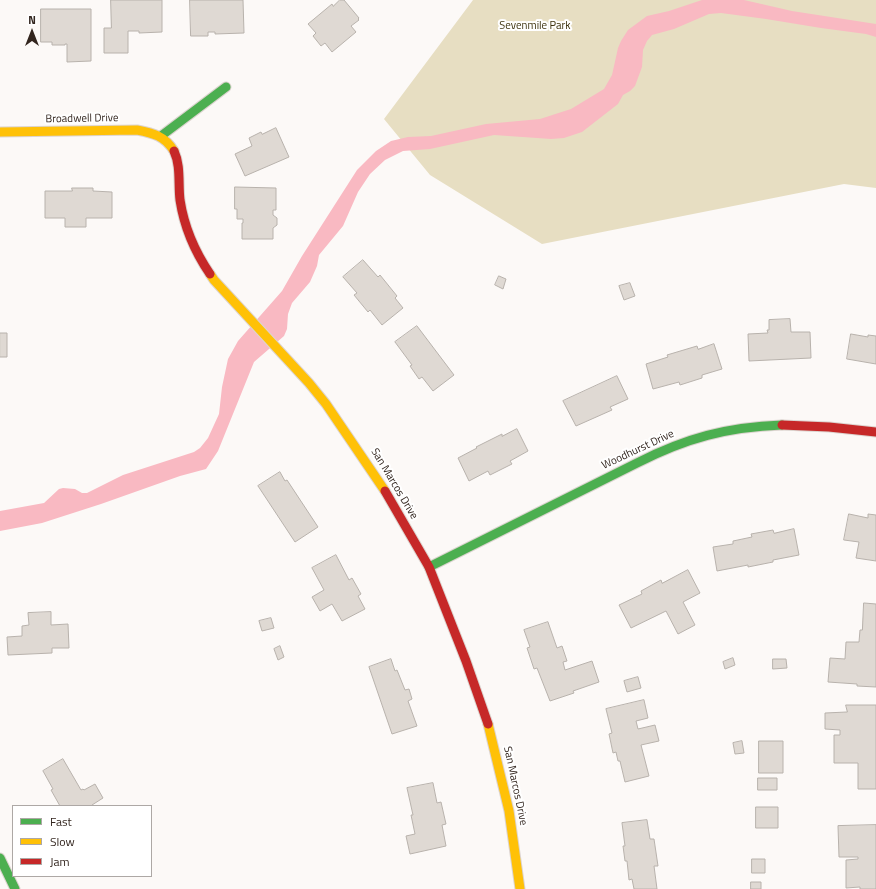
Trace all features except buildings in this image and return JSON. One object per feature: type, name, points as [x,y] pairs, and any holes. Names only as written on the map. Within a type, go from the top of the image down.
[{"type":"street","points":[[162,137],[226,87]]},
{"type":"street","name":"Broadwell Drive","points":[[0,132],[131,130],[152,132],[162,137]]},
{"type":"street","name":"San Marcos Drive","points":[[162,137],[172,147],[176,156],[180,200],[184,221],[194,247],[202,262],[214,280],[309,383],[354,443],[379,480],[429,567],[485,713],[502,779],[514,840],[520,889]]},
{"type":"street","name":"Woodhurst Drive","points":[[429,567],[631,465],[689,440],[730,430],[777,424],[806,424],[876,432]]},
{"type":"street","points":[[0,858],[15,889]]},
{"type":"green space","name":"Sevenmile Park","points":[[473,0],[876,0],[876,188],[844,184],[542,244],[430,175],[384,119]]},
{"type":"shaded area","points":[[702,0],[744,0],[792,11],[876,24],[876,37],[866,34],[766,19],[721,13],[709,14],[674,29],[652,35],[647,41],[643,50],[642,67],[635,86],[623,95],[618,104],[582,132],[564,138],[551,139],[494,135],[430,149],[403,151],[385,160],[370,174],[358,192],[343,226],[319,255],[317,266],[310,282],[292,303],[288,314],[287,329],[284,336],[254,362],[218,451],[206,469],[180,476],[42,523],[0,531],[0,511],[44,503],[59,489],[63,488],[75,489],[82,493],[87,493],[123,475],[194,452],[200,448],[208,438],[219,414],[222,387],[228,359],[238,341],[282,291],[302,256],[357,170],[376,151],[391,141],[408,137],[431,136],[486,124],[540,119],[571,109],[604,89],[612,75],[618,48],[628,30],[647,16],[669,11]]},
{"type":"traffic: fast","points":[[161,136],[226,87]]},
{"type":"traffic: fast","points":[[429,567],[655,454],[707,435],[743,428],[782,425]]},
{"type":"traffic: fast","points":[[0,858],[15,889]]},
{"type":"traffic: slow","points":[[0,132],[137,130],[158,136],[167,142],[174,151]]},
{"type":"traffic: slow","points":[[210,274],[309,383],[326,404],[385,491]]},
{"type":"traffic: slow","points":[[488,724],[509,811],[520,889]]},
{"type":"traffic: jam","points":[[174,151],[178,163],[180,200],[184,219],[195,248],[210,274]]},
{"type":"traffic: jam","points":[[782,425],[829,427],[876,432]]},
{"type":"traffic: jam","points":[[385,491],[429,567],[466,661],[488,724]]}]
